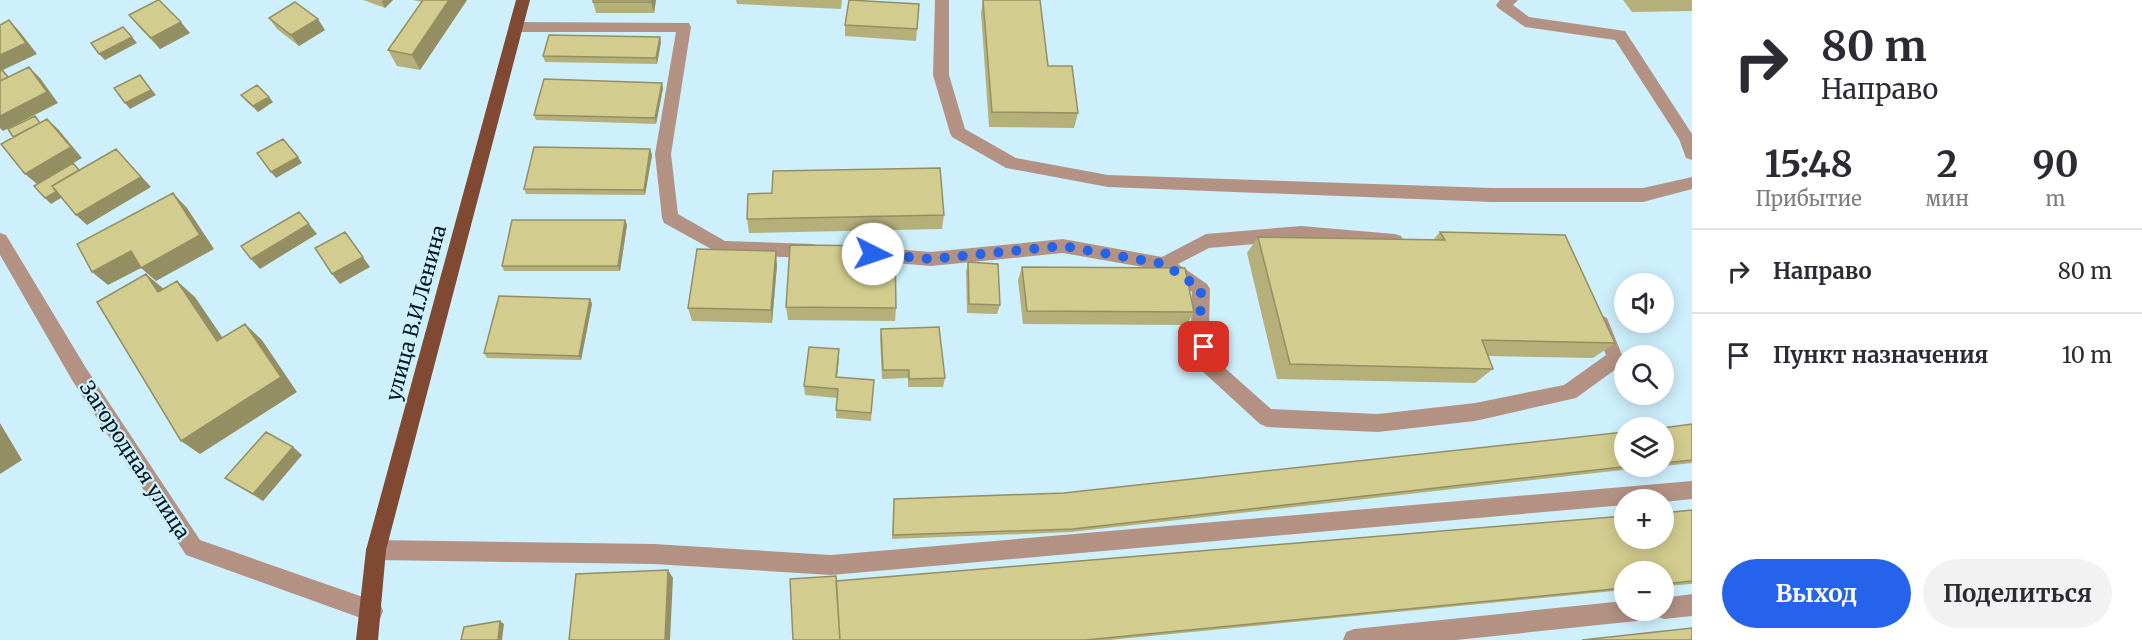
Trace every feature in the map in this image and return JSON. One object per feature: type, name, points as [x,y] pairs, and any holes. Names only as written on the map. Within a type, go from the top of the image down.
[{"type":"main road","name":"улица В.И.Ленина","points":[[367,640],[372,611],[376,550],[523,0]]},
{"type":"street","points":[[942,0],[941,75],[958,133],[1012,164],[1108,181],[1492,195],[1643,195],[1692,183]]},
{"type":"street","points":[[1511,0],[1503,5],[1525,22],[1620,35],[1686,138],[1692,154]]},
{"type":"street","points":[[516,27],[684,27],[663,154],[670,218],[722,248],[833,252]]},
{"type":"street","points":[[1164,264],[1206,241],[1301,233],[1410,241]]},
{"type":"street","name":"Загородная улица","points":[[0,240],[79,374],[193,548],[372,611]]},
{"type":"street","points":[[855,253],[931,259],[1063,246],[1164,264],[1201,289],[1200,330],[1208,364],[1267,418],[1378,423],[1475,412],[1569,392],[1616,358],[1593,303]]},
{"type":"street","points":[[376,550],[654,554],[831,565],[1692,490]]},
{"type":"street","points":[[1674,607],[1692,605]]},
{"type":"street","points":[[1354,640],[1614,612]]},
{"type":"building","points":[[159,0],[181,22],[151,38],[129,15]]},
{"type":"building","points":[[423,0],[449,0],[412,55],[388,50]]},
{"type":"building","points":[[593,0],[652,0],[651,2],[593,2]]},
{"type":"building","points":[[849,0],[919,4],[917,29],[845,25]]},
{"type":"building","points":[[983,0],[1040,0],[1048,66],[1072,66],[1078,113],[992,112]]},
{"type":"building","points":[[295,2],[318,19],[291,35],[269,18]]},
{"type":"building","points":[[9,20],[26,43],[0,55],[0,25]]},
{"type":"building","points":[[123,27],[132,37],[99,54],[91,43]]},
{"type":"building","points":[[549,35],[660,37],[656,58],[543,56]]},
{"type":"building","points":[[29,67],[47,92],[0,116],[0,81]]},
{"type":"building","points":[[2,70],[8,77],[0,81],[0,71]]},
{"type":"building","points":[[140,75],[151,90],[125,103],[114,88]]},
{"type":"building","points":[[544,79],[662,83],[655,118],[534,115]]},
{"type":"building","points":[[257,85],[269,97],[253,106],[241,95]]},
{"type":"building","points":[[35,116],[40,123],[13,137],[8,129]]},
{"type":"building","points":[[47,119],[71,147],[25,174],[1,144]]},
{"type":"building","points":[[283,139],[298,157],[271,172],[257,153]]},
{"type":"building","points":[[534,147],[650,149],[644,190],[524,189]]},
{"type":"building","points":[[116,149],[141,177],[76,215],[52,186]]},
{"type":"building","points":[[73,163],[79,170],[52,186],[56,192],[45,198],[34,186]]},
{"type":"building","points":[[940,168],[944,215],[747,219],[748,194],[772,193],[773,171]]},
{"type":"building","points":[[173,193],[200,235],[141,268],[131,251],[92,272],[77,244]]},
{"type":"building","points":[[299,212],[309,224],[251,259],[241,246]]},
{"type":"building","points":[[512,220],[625,220],[618,266],[502,266]]},
{"type":"building","points":[[345,232],[363,257],[332,274],[315,248]]},
{"type":"building","points":[[1440,232],[1565,235],[1615,343],[1482,340],[1493,369],[1290,364],[1258,237],[1445,240]]},
{"type":"building","points":[[790,245],[895,246],[896,308],[786,307]]},
{"type":"building","points":[[697,249],[776,251],[771,310],[688,308]]},
{"type":"building","points":[[968,262],[998,264],[1000,305],[969,304]]},
{"type":"building","points":[[1022,267],[1185,268],[1194,312],[1027,311]]},
{"type":"building","points":[[146,274],[158,292],[177,281],[217,341],[245,324],[281,377],[181,441],[97,302]]},
{"type":"building","points":[[499,296],[590,299],[579,356],[484,353]]},
{"type":"building","points":[[939,327],[945,378],[909,379],[909,370],[883,370],[881,329]]},
{"type":"building","points":[[809,347],[839,349],[836,377],[874,380],[871,413],[836,410],[838,389],[804,386]]},
{"type":"building","points":[[1692,424],[1692,460],[1674,462],[1674,426]]},
{"type":"building","points":[[266,432],[293,447],[253,494],[225,478]]},
{"type":"building","points":[[1614,433],[1614,468],[1073,529],[893,535],[894,499],[1064,493]]},
{"type":"building","points":[[1692,510],[1692,581],[1674,583],[1674,561],[1614,561],[1614,589],[1085,640],[840,640],[836,581],[1614,517],[1614,549],[1674,549],[1674,512]]},
{"type":"building","points":[[668,570],[665,640],[569,640],[576,574]]},
{"type":"building","points":[[836,576],[840,640],[793,640],[790,579]]},
{"type":"building","points":[[500,621],[498,640],[461,640],[464,627]]},
{"type":"building","points":[[1692,628],[1692,640],[1582,640]]},
{"type":"route","points":[[873,254],[931,259],[978,252],[1063,246],[1164,264],[1201,289],[1200,330],[1204,347]]}]
